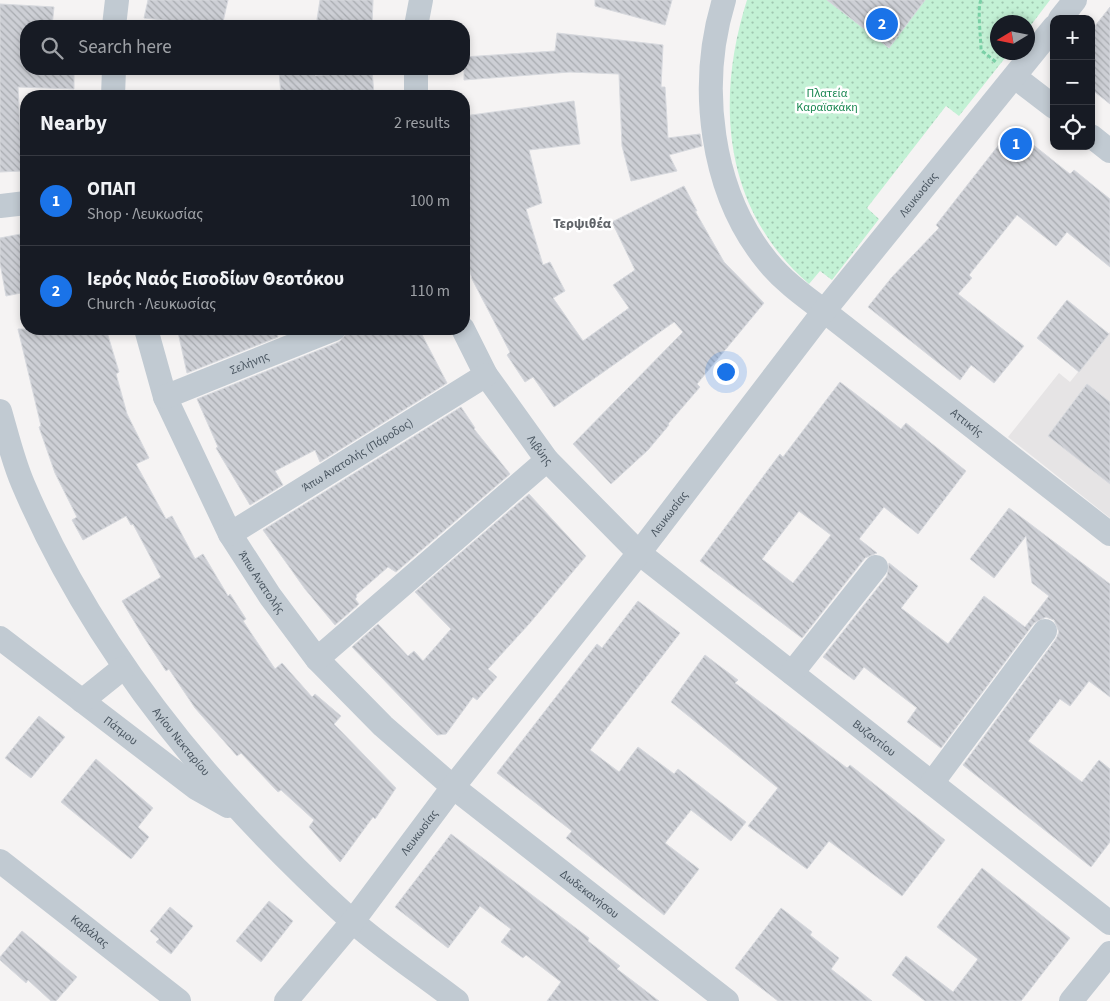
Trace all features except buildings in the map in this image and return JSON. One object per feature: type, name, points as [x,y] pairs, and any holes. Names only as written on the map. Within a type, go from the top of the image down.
[{"type":"street","points":[[115,20],[117,0]]},
{"type":"street","points":[[417,20],[421,0]]},
{"type":"street","points":[[724,0],[713,56],[711,101],[715,142],[727,186],[745,227],[767,260],[786,281],[824,312]]},
{"type":"street","points":[[1063,15],[1075,0]]},
{"type":"street","name":"Λευκωσίας","points":[[286,1001],[353,921],[452,787],[639,553],[824,312],[1050,32]]},
{"type":"street","points":[[113,90],[114,75]]},
{"type":"street","points":[[416,75],[416,90]]},
{"type":"street","points":[[1015,77],[1051,105]]},
{"type":"street","points":[[1095,139],[1110,151]]},
{"type":"street","points":[[0,206],[20,204]]},
{"type":"street","name":"Αττικής","points":[[824,312],[1110,534]]},
{"type":"street","name":"Άπω Ανατολής","points":[[148,335],[165,397],[230,534],[270,596],[317,659],[383,726],[452,787]]},
{"type":"street","name":"Σελήνης","points":[[165,397],[319,335]]},
{"type":"street","name":"Λιβύης","points":[[466,335],[486,375],[547,460],[639,553]]},
{"type":"street","name":"Άπω Ανατολής (Πάροδος)","points":[[230,534],[486,375]]},
{"type":"street","name":"Αγίου Νεκταρίου","points":[[0,411],[22,482],[67,578],[123,668],[194,758],[247,817],[353,921],[457,1001]]},
{"type":"street","points":[[317,659],[547,460]]},
{"type":"street","name":"Βυζαντίου","points":[[639,553],[1110,922]]},
{"type":"street","points":[[792,673],[876,567]]},
{"type":"street","points":[[932,783],[1045,631]]},
{"type":"street","name":"Πάτμου","points":[[0,638],[196,788],[247,817]]},
{"type":"street","points":[[82,701],[123,668]]},
{"type":"street","name":"Δωδεκανήσου","points":[[452,787],[727,1001]]},
{"type":"street","name":"Καβάλας","points":[[0,861],[179,1001]]},
{"type":"street","points":[[1071,1001],[1110,953]]},
{"type":"path","points":[[981,0],[978,5],[982,26],[981,50],[1015,77]]},
{"type":"shaded area","points":[[1110,332],[1110,518],[1008,437],[1059,373],[1070,382]]},
{"type":"green space","name":"Πλατεία Καραϊσκάκη","points":[[747,0],[1050,0],[1035,20],[1035,15],[990,15],[990,60],[1003,60],[959,116],[946,106],[867,208],[879,219],[832,280],[820,271],[809,284],[780,255],[759,223],[743,188],[734,152],[730,115],[731,77],[737,38]]},
{"type":"place","name":"Ιερός Ναός Εισοδίων Θεοτόκου","points":[[882,24]]},
{"type":"place","name":"ΟΠΑΠ","points":[[1016,144]]},
{"type":"district","name":"Τερψιθέα","points":[[582,224]]}]
